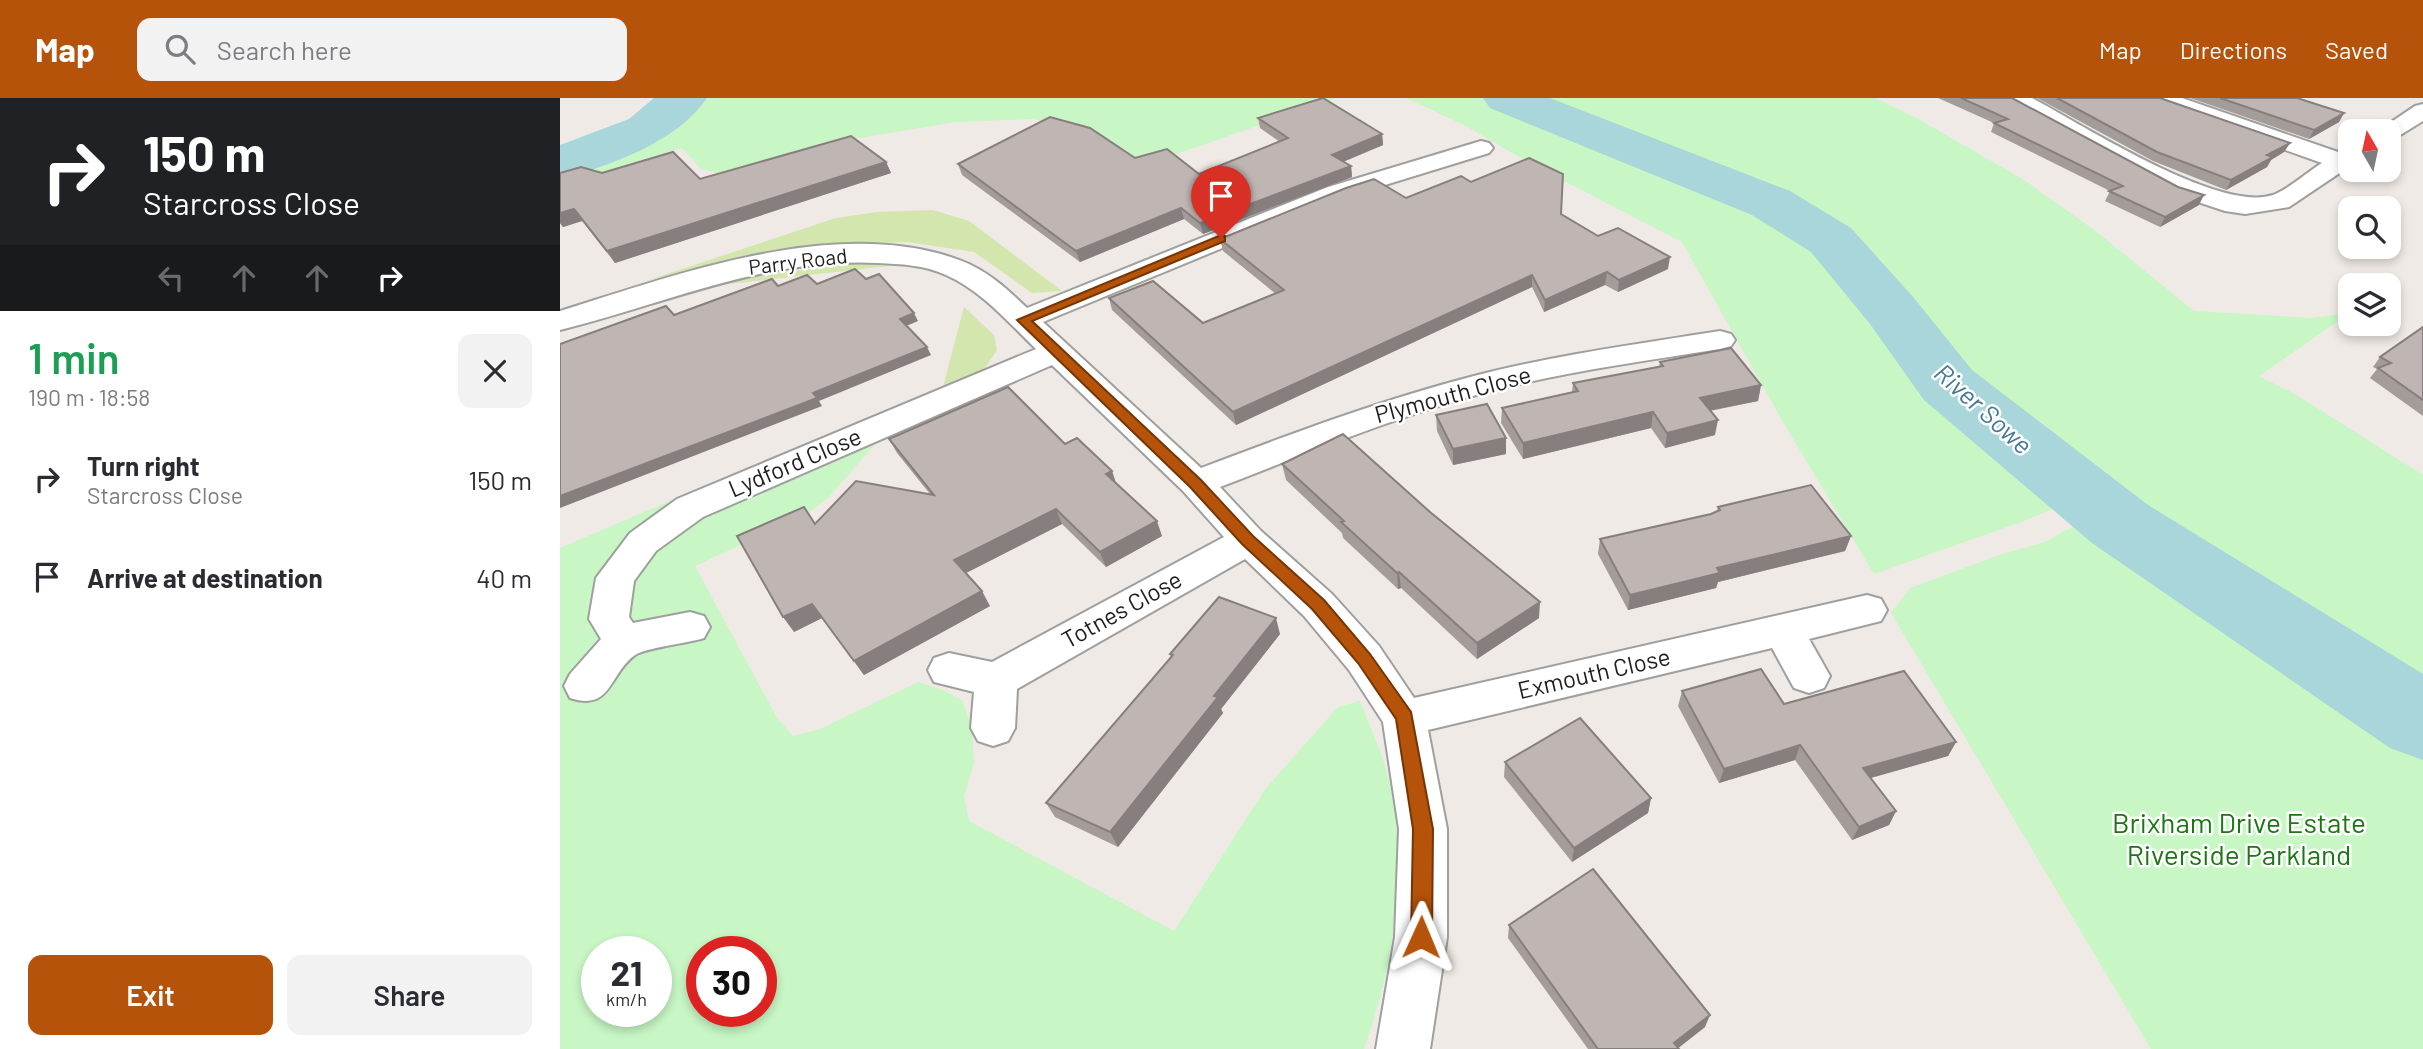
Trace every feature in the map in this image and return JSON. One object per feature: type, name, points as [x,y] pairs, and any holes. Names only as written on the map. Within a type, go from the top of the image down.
[{"type":"street","points":[[2015,98],[2183,190],[2225,203],[2245,206],[2280,202],[2338,163]]},
{"type":"street","points":[[2161,98],[2338,155]]},
{"type":"street","points":[[2401,125],[2423,111]]},
{"type":"street","points":[[1024,320],[1337,192],[1490,153],[1458,131]]},
{"type":"street","name":"Parry Road","points":[[560,321],[694,279],[746,267],[811,257],[860,254],[913,257],[952,267],[986,286],[1196,483],[1248,540],[1318,605],[1364,659],[1404,718]]},
{"type":"street","name":"Plymouth Close","points":[[1196,483],[1352,423],[1485,382],[1720,340]]},
{"type":"street","name":"Lydford Close","points":[[623,641],[609,619],[615,578],[643,542],[690,508],[1056,352]]},
{"type":"street","name":"Totnes Close","points":[[996,680],[1248,540]]},
{"type":"street","name":"Exmouth Close","points":[[1404,718],[1867,610]]},
{"type":"street","points":[[585,686],[623,641],[690,627]]},
{"type":"street","points":[[1783,630],[1809,676]]},
{"type":"street","points":[[949,670],[996,680],[993,728]]},
{"type":"street","points":[[1403,1049],[1421,937],[1423,829],[1404,718]]},
{"type":"green space","points":[[694,98],[1337,98],[1148,164],[1073,125],[1032,119],[956,122],[847,140],[721,174],[701,169],[682,148],[560,185],[560,168],[646,137]]},
{"type":"green space","points":[[1406,98],[1487,98],[1506,104],[1647,162],[1724,202],[1779,217],[1819,240],[1857,279],[1967,430],[1990,451],[2036,478],[2066,503],[2024,521],[1874,574],[1783,422],[1682,242],[1531,164],[1466,126]]},
{"type":"green space","points":[[1528,98],[1876,98],[2024,180],[2097,232],[2194,311],[2312,318],[2338,315],[2338,321],[2259,376],[2295,394],[2423,475],[2423,708],[2232,585],[2099,477],[2033,441],[1962,381],[1892,287],[1850,237],[1782,196]]},
{"type":"green space","points":[[933,210],[969,221],[1062,291],[1032,293],[974,252],[907,242],[815,245],[751,254],[643,282],[836,218],[877,212]]},
{"type":"green space","points":[[857,264],[898,265],[719,285],[755,275]]},
{"type":"green space","points":[[964,307],[994,335],[997,350],[985,368],[943,387]]},
{"type":"green space","points":[[884,434],[828,498],[805,515],[695,566],[777,718],[793,736],[820,729],[918,682],[943,690],[963,701],[972,730],[974,763],[964,796],[969,821],[1174,931],[1266,788],[1338,707],[1360,701],[1389,781],[1398,849],[1398,883],[1390,951],[1375,1017],[1364,1049],[560,1049],[560,548],[728,476],[739,495],[778,486],[840,460],[866,441]]},
{"type":"green space","name":"Brixham Drive Estate Riverside Parkland","points":[[2085,520],[2135,553],[2200,603],[2278,644],[2423,739],[2423,1049],[2151,1049],[1891,613],[1910,588],[2002,554],[2045,542]]},
{"type":"building","points":[[1323,98],[1382,134],[1332,155],[1351,166],[1200,223],[1181,208],[1076,251],[958,164],[1050,117],[1090,128],[1135,158],[1167,149],[1199,174],[1288,138],[1258,118]]},
{"type":"building","points":[[1961,98],[2012,98],[2178,187],[2204,195],[2165,217],[2109,191],[2123,186],[1994,123],[2008,119]]},
{"type":"building","points":[[2057,98],[2160,98],[2290,143],[2267,155],[2273,157],[2231,180],[2157,152]]},
{"type":"building","points":[[2220,98],[2297,98],[2344,113],[2314,130]]},
{"type":"building","points":[[851,136],[886,162],[607,251],[574,209],[560,213],[560,173],[581,167],[602,173],[673,152],[700,179]]},
{"type":"building","points":[[1529,158],[1563,174],[1561,214],[1598,236],[1618,228],[1670,257],[1619,280],[1607,272],[1545,300],[1532,275],[1233,412],[1109,298],[1153,281],[1203,323],[1284,290],[1220,239],[1374,179],[1406,198],[1461,176],[1471,182]]},
{"type":"building","points":[[855,269],[866,279],[879,274],[914,313],[900,319],[927,347],[813,393],[817,398],[560,496],[560,344],[666,306],[674,315],[772,279],[778,286],[807,275],[817,284]]},
{"type":"building","points":[[2423,327],[2423,400],[2378,368],[2391,363],[2380,357]]},
{"type":"building","points":[[1731,348],[1761,385],[1700,398],[1718,420],[1667,433],[1653,412],[1523,443],[1502,408],[1578,391],[1573,383],[1663,366],[1660,362]]},
{"type":"building","points":[[1008,387],[1065,444],[1077,438],[1112,471],[1106,474],[1157,521],[1100,552],[1056,509],[954,560],[982,591],[854,661],[812,604],[783,617],[737,536],[804,507],[815,524],[856,481],[934,495],[889,439]]},
{"type":"building","points":[[1487,404],[1506,438],[1453,449],[1436,415]]},
{"type":"building","points":[[1343,434],[1430,512],[1540,602],[1477,643],[1341,522],[1344,521],[1282,464]]},
{"type":"building","points":[[1811,485],[1851,536],[1717,568],[1720,573],[1630,595],[1600,539],[1711,514],[1720,510],[1718,507]]},
{"type":"building","points":[[1219,597],[1276,618],[1214,696],[1218,697],[1110,832],[1046,803],[1173,655],[1170,654]]},
{"type":"building","points":[[1761,669],[1784,704],[1904,671],[1956,742],[1863,768],[1896,811],[1859,827],[1800,745],[1724,769],[1682,691]]},
{"type":"building","points":[[1580,718],[1651,798],[1574,848],[1505,762]]},
{"type":"building","points":[[1593,869],[1710,1015],[1674,1043],[1679,1049],[1598,1049],[1509,925]]},
{"type":"waterway","name":"River Sowe","points":[[560,163],[646,129],[683,98]]},
{"type":"waterway","name":"River Sowe","points":[[1507,98],[1771,203],[1831,240],[1892,311],[1948,385],[2120,524],[2423,721]]},
{"type":"route","points":[[1221,238],[1024,320],[1196,483],[1248,540],[1318,605],[1364,659],[1404,718],[1423,829],[1421,937]]}]
